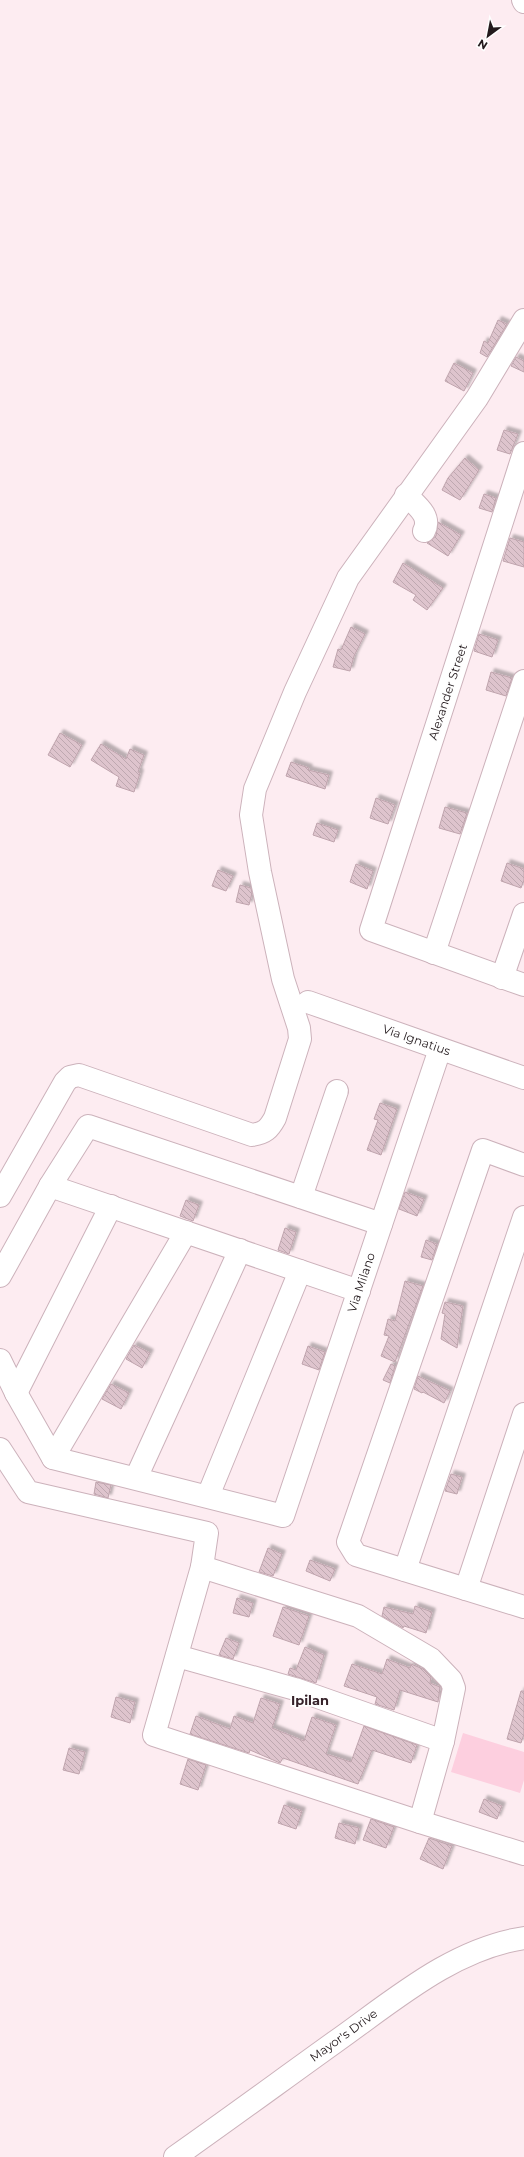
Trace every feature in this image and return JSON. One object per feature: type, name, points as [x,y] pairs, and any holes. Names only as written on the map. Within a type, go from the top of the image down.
[{"type":"street","points":[[0,1196],[65,1082],[70,1076],[79,1075],[252,1135],[263,1133],[270,1127],[275,1118],[300,1039],[300,1034],[283,979],[260,872],[251,815],[255,788],[295,692],[348,578],[406,495],[477,398],[524,320]]},
{"type":"street","name":"Alexander Street","points":[[434,953],[371,930],[524,453]]},
{"type":"street","points":[[406,495],[425,514],[427,524],[424,531]]},
{"type":"street","points":[[524,681],[434,953],[524,985]]},
{"type":"street","points":[[502,978],[524,914]]},
{"type":"street","name":"Via Ignatius","points":[[308,1002],[524,1078]]},
{"type":"street","name":"Via Milano","points":[[208,1496],[283,1516],[440,1049]]},
{"type":"street","points":[[301,1197],[337,1091]]},
{"type":"street","points":[[0,1276],[50,1186],[88,1126],[381,1224]]},
{"type":"street","points":[[524,1164],[483,1150],[348,1542],[356,1555],[524,1606]]},
{"type":"street","points":[[50,1186],[359,1291]]},
{"type":"street","points":[[16,1393],[111,1206]]},
{"type":"street","points":[[405,1570],[524,1217]]},
{"type":"street","points":[[53,1458],[186,1232]]},
{"type":"street","points":[[136,1478],[240,1250]]},
{"type":"street","points":[[0,1360],[16,1393],[53,1458],[208,1496],[300,1271]]},
{"type":"street","points":[[466,1589],[524,1414]]},
{"type":"street","points":[[0,1449],[28,1492],[207,1533],[202,1567],[154,1735],[420,1822],[524,1854]]},
{"type":"street","points":[[202,1567],[358,1616],[431,1659],[451,1680],[454,1688],[443,1741],[420,1822]]},
{"type":"street","points":[[177,1656],[295,1689],[443,1741]]},
{"type":"street","name":"Mayor's Drive","points":[[175,2157],[382,2009],[448,1964],[476,1951],[524,1938]]},
{"type":"shaded area","points":[[463,1733],[524,1752],[524,1780],[520,1793],[451,1772]]},
{"type":"building","points":[[498,320],[507,324],[487,357],[480,353],[484,341],[488,343]]},
{"type":"building","points":[[516,357],[524,361],[524,372],[511,366]]},
{"type":"building","points":[[454,363],[473,373],[464,391],[445,381]]},
{"type":"building","points":[[504,430],[518,434],[510,454],[497,450]]},
{"type":"building","points":[[465,458],[479,470],[460,500],[442,490],[448,478]]},
{"type":"building","points":[[484,494],[496,498],[492,512],[479,508]]},
{"type":"building","points":[[438,522],[461,535],[448,556],[427,543],[436,536]]},
{"type":"building","points":[[510,538],[524,542],[524,567],[503,561]]},
{"type":"building","points":[[403,563],[443,588],[427,610],[413,600],[416,595],[393,582]]},
{"type":"building","points":[[351,627],[365,634],[354,656],[350,671],[333,667],[338,649],[341,650]]},
{"type":"building","points":[[479,634],[498,640],[492,657],[474,651]]},
{"type":"building","points":[[491,672],[512,678],[506,696],[486,690]]},
{"type":"building","points":[[60,733],[82,745],[70,767],[48,755]]},
{"type":"building","points":[[101,744],[126,759],[130,749],[144,755],[138,772],[140,773],[134,792],[116,786],[119,777],[91,760]]},
{"type":"building","points":[[291,762],[309,768],[308,770],[329,775],[325,789],[286,776]]},
{"type":"building","points":[[376,798],[395,805],[388,824],[370,818]]},
{"type":"building","points":[[445,807],[467,813],[460,834],[439,828]]},
{"type":"building","points":[[317,823],[338,830],[334,842],[313,835]]},
{"type":"building","points":[[507,863],[524,869],[524,880],[521,888],[501,881]]},
{"type":"building","points":[[356,864],[373,871],[367,889],[350,882]]},
{"type":"building","points":[[218,870],[233,876],[226,891],[212,886]]},
{"type":"building","points":[[240,885],[251,888],[252,893],[249,905],[236,902]]},
{"type":"building","points":[[380,1103],[397,1109],[381,1155],[367,1150],[378,1120],[374,1119]]},
{"type":"building","points":[[405,1192],[424,1199],[417,1216],[399,1209]]},
{"type":"building","points":[[186,1200],[199,1205],[193,1221],[180,1216]]},
{"type":"building","points":[[285,1228],[296,1232],[289,1254],[278,1250]]},
{"type":"building","points":[[426,1240],[437,1244],[432,1260],[421,1257]]},
{"type":"building","points":[[405,1281],[423,1286],[395,1362],[381,1356],[389,1336],[384,1335],[388,1319],[395,1321]]},
{"type":"building","points":[[445,1302],[463,1306],[457,1348],[441,1339],[445,1314],[442,1313]]},
{"type":"building","points":[[134,1345],[150,1353],[142,1368],[126,1359]]},
{"type":"building","points":[[308,1346],[325,1352],[319,1370],[302,1364]]},
{"type":"building","points":[[391,1364],[395,1366],[390,1383],[383,1380]]},
{"type":"building","points":[[418,1376],[450,1391],[444,1403],[414,1389]]},
{"type":"building","points":[[111,1384],[129,1393],[121,1409],[102,1399]]},
{"type":"building","points":[[451,1474],[462,1477],[457,1494],[445,1491]]},
{"type":"building","points":[[96,1482],[111,1485],[108,1498],[94,1494]]},
{"type":"building","points":[[268,1548],[282,1554],[273,1576],[259,1572]]},
{"type":"building","points":[[310,1560],[335,1569],[330,1581],[306,1571]]},
{"type":"building","points":[[237,1598],[253,1603],[249,1617],[233,1613]]},
{"type":"building","points":[[415,1606],[432,1612],[426,1633],[404,1626],[403,1628],[382,1616],[384,1607],[413,1614]]},
{"type":"building","points":[[283,1607],[309,1616],[299,1645],[273,1636]]},
{"type":"building","points":[[226,1638],[239,1643],[233,1659],[219,1655]]},
{"type":"building","points":[[305,1647],[324,1655],[316,1683],[288,1674],[290,1668],[296,1670]]},
{"type":"building","points":[[387,1659],[410,1668],[411,1664],[423,1669],[431,1677],[430,1683],[440,1687],[438,1702],[400,1690],[394,1710],[375,1704],[377,1697],[344,1686],[352,1664],[382,1674]]},
{"type":"building","points":[[521,1691],[524,1691],[524,1734],[521,1743],[507,1739]]},
{"type":"building","points":[[116,1697],[135,1702],[130,1723],[111,1717]]},
{"type":"building","points":[[261,1698],[280,1704],[272,1728],[304,1741],[312,1717],[336,1725],[326,1754],[351,1762],[364,1726],[417,1745],[411,1763],[372,1750],[358,1784],[283,1758],[280,1763],[250,1750],[249,1753],[190,1734],[196,1716],[230,1729],[234,1716],[253,1723]]},
{"type":"building","points":[[69,1748],[85,1752],[79,1774],[63,1770]]},
{"type":"building","points":[[188,1759],[206,1765],[198,1790],[180,1784]]},
{"type":"building","points":[[484,1799],[502,1806],[497,1819],[479,1812]]},
{"type":"building","points":[[284,1805],[302,1811],[296,1829],[278,1823]]},
{"type":"building","points":[[371,1819],[394,1827],[386,1848],[363,1840]]},
{"type":"building","points":[[339,1823],[359,1828],[355,1844],[335,1838]]},
{"type":"building","points":[[429,1838],[452,1846],[443,1869],[420,1859]]},
{"type":"district","name":"Ipilan","points":[[310,1700]]}]
